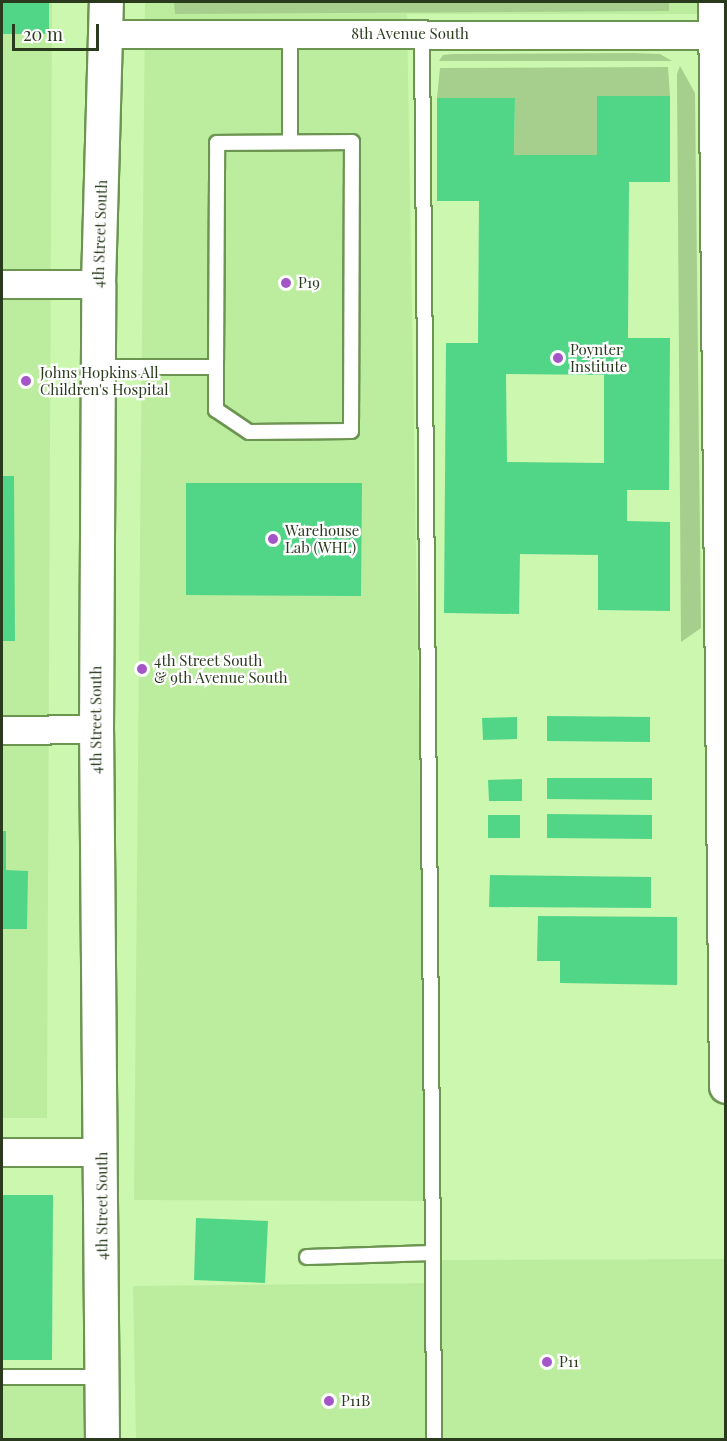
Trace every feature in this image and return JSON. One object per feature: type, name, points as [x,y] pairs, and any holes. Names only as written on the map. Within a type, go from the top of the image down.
[{"type":"main road","name":"4th Street South","points":[[102,1440],[102,1152],[96,729],[98,284],[106,2]]},
{"type":"main road","points":[[714,2],[726,1086]]},
{"type":"street","name":"8th Avenue South","points":[[106,34],[714,35]]},
{"type":"street","points":[[2,284],[98,284]]},
{"type":"street","points":[[2,730],[96,729]]},
{"type":"street","points":[[2,1152],[102,1152]]},
{"type":"lane","points":[[290,34],[290,142]]},
{"type":"lane","points":[[422,34],[434,1440]]},
{"type":"lane","points":[[352,142],[351,431],[249,432],[216,410],[216,367],[217,143],[352,142]]},
{"type":"lane","points":[[98,367],[216,367]]},
{"type":"lane","points":[[307,1257],[433,1253]]},
{"type":"lane","points":[[2,1377],[102,1377]]},
{"type":"shaded area","name":"Johns Hopkins All Children's Hospital","points":[[2,2],[52,2],[47,1118],[2,1118]]},
{"type":"shaded area","points":[[145,2],[725,2],[725,14],[407,14],[427,1201],[134,1200]]},
{"type":"shaded area","points":[[174,2],[669,2],[669,11],[175,14]]},
{"type":"shaded area","points":[[453,54],[660,54],[672,61],[439,61],[443,55]]},
{"type":"shaded area","points":[[680,66],[695,93],[701,628],[681,642],[677,74]]},
{"type":"shaded area","points":[[668,67],[670,96],[597,96],[597,155],[514,155],[515,98],[437,98],[440,68]]},
{"type":"shaded area","points":[[725,1259],[725,1439],[136,1439],[133,1286],[438,1283],[438,1260]]},
{"type":"shaded area","points":[[87,1369],[87,1439],[2,1439],[2,1370]]},
{"type":"building","points":[[2,2],[49,2],[49,34],[2,34]]},
{"type":"building","name":"Poynter Institute","points":[[597,96],[670,96],[670,182],[629,182],[628,338],[670,338],[669,490],[627,490],[627,521],[670,522],[670,611],[598,610],[598,555],[520,554],[519,614],[444,613],[446,343],[478,343],[479,201],[437,201],[437,98],[515,98],[514,155],[597,155]],"holes":[[[506,374],[604,375],[604,463],[507,462]]]},
{"type":"building","points":[[2,476],[14,476],[15,641],[2,641]]},
{"type":"building","name":"Warehouse Lab (WHL)","points":[[186,483],[362,483],[361,596],[186,595]]},
{"type":"building","points":[[547,716],[650,717],[650,742],[547,741]]},
{"type":"building","points":[[517,717],[517,739],[483,740],[482,718]]},
{"type":"building","points":[[547,778],[652,778],[652,800],[547,799]]},
{"type":"building","points":[[522,779],[522,801],[489,801],[488,780]]},
{"type":"building","points":[[547,814],[652,815],[652,839],[547,838]]},
{"type":"building","points":[[488,815],[520,815],[520,838],[488,838]]},
{"type":"building","points":[[2,831],[6,831],[6,870],[28,871],[27,929],[2,929]]},
{"type":"building","points":[[490,875],[651,877],[651,908],[489,907]]},
{"type":"building","points":[[538,916],[677,917],[677,985],[560,983],[560,961],[537,961]]},
{"type":"building","points":[[2,1195],[53,1195],[52,1360],[2,1360]]},
{"type":"building","points":[[196,1218],[268,1221],[265,1283],[194,1280]]},
{"type":"place","name":"P19","points":[[286,283]]},
{"type":"place","name":"Poynter Institute","points":[[558,358]]},
{"type":"place","name":"Johns Hopkins All Children's Hospital","points":[[26,381]]},
{"type":"place","name":"Warehouse Lab (WHL)","points":[[273,539]]},
{"type":"place","name":"4th Street South & 9th Avenue South","points":[[142,669]]},
{"type":"place","name":"P11","points":[[547,1362]]},
{"type":"place","name":"P11B","points":[[329,1401]]}]
